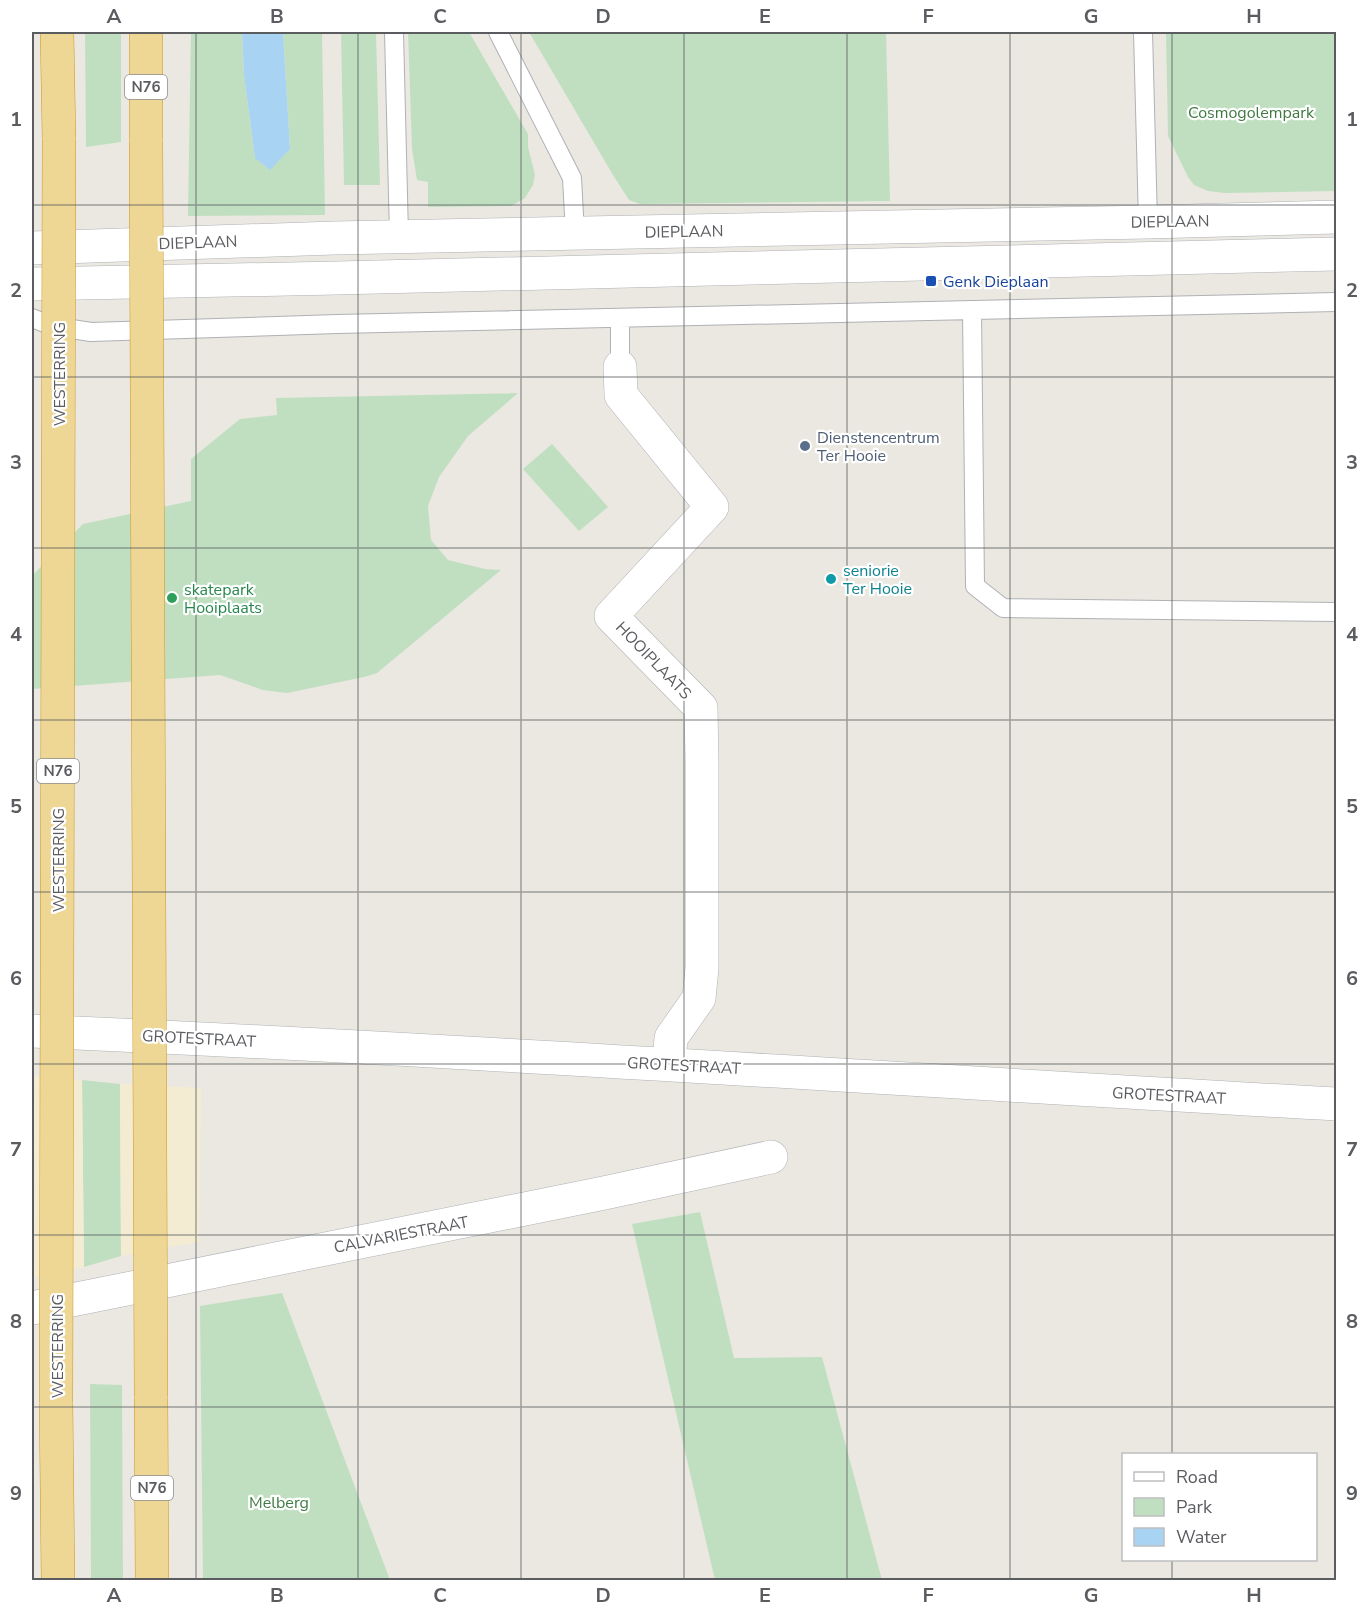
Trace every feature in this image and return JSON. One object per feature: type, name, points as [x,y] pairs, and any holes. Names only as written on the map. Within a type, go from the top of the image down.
[{"type":"highway","name":"WESTERRING","points":[[57,32],[59,140],[56,1402],[58,1581]]},
{"type":"highway","name":"N76","points":[[146,32],[152,1581]]},
{"type":"street","name":"DIEPLAAN","points":[[32,248],[399,237],[1336,217]]},
{"type":"street","points":[[32,284],[1336,254]]},
{"type":"street","name":"HOOIPLAATS","points":[[620,367],[621,395],[712,507],[611,616],[701,708],[702,968],[699,998],[671,1038],[669,1064]]},
{"type":"street","name":"GROTESTRAAT","points":[[32,1031],[264,1041],[1336,1104]]},
{"type":"street","name":"CALVARIESTRAAT","points":[[32,1308],[604,1193],[771,1156]]},
{"type":"lane","points":[[394,32],[399,237]]},
{"type":"lane","points":[[498,32],[572,177],[575,234]]},
{"type":"lane","points":[[1143,32],[1148,222]]},
{"type":"lane","points":[[32,318],[52,326],[91,332],[1336,302]]},
{"type":"lane","points":[[972,310],[975,586],[1003,608],[1336,612]]},
{"type":"lane","name":"HOOIPLAATS","points":[[620,318],[620,367]]},
{"type":"green space","points":[[85,32],[121,32],[121,142],[86,147]]},
{"type":"green space","points":[[191,32],[242,32],[244,75],[255,158],[290,149],[283,32],[322,32],[325,215],[188,216]]},
{"type":"green space","points":[[341,32],[376,32],[380,185],[344,185]]},
{"type":"green space","points":[[408,32],[469,32],[528,134],[528,147],[535,175],[533,185],[525,198],[511,206],[428,207],[428,182],[417,180],[412,149]]},
{"type":"green space","points":[[529,32],[886,32],[890,201],[640,204],[629,200]]},
{"type":"green space","name":"Cosmogolempark","points":[[1166,32],[1336,32],[1336,191],[1225,193],[1208,191],[1194,185],[1168,136]]},
{"type":"green space","points":[[518,393],[468,436],[439,477],[428,506],[431,540],[448,560],[485,569],[501,570],[377,673],[287,693],[263,690],[220,675],[32,689],[32,576],[83,524],[191,501],[191,459],[240,419],[277,415],[276,398]]},
{"type":"green space","points":[[552,444],[608,507],[579,531],[523,469]]},
{"type":"green space","points":[[82,1080],[120,1084],[121,1256],[84,1267]]},
{"type":"green space","points":[[700,1212],[734,1358],[822,1357],[882,1580],[715,1580],[632,1224]]},
{"type":"green space","name":"Melberg","points":[[282,1293],[390,1580],[203,1580],[200,1306]]},
{"type":"green space","points":[[90,1384],[122,1385],[123,1580],[91,1580]]},
{"type":"sand","points":[[32,1076],[82,1080],[84,1267],[32,1278]]},
{"type":"sand","points":[[120,1084],[201,1088],[199,1242],[121,1256]]},
{"type":"water","points":[[242,32],[283,32],[290,149],[270,170],[255,158],[244,75]]},
{"type":"place","name":"Genk Dieplaan","points":[[931,281]]},
{"type":"place","name":"Dienstencentrum Ter Hooie","points":[[805,446]]},
{"type":"place","name":"seniorie Ter Hooie","points":[[831,579]]},
{"type":"place","name":"skatepark Hooiplaats","points":[[172,598]]}]
